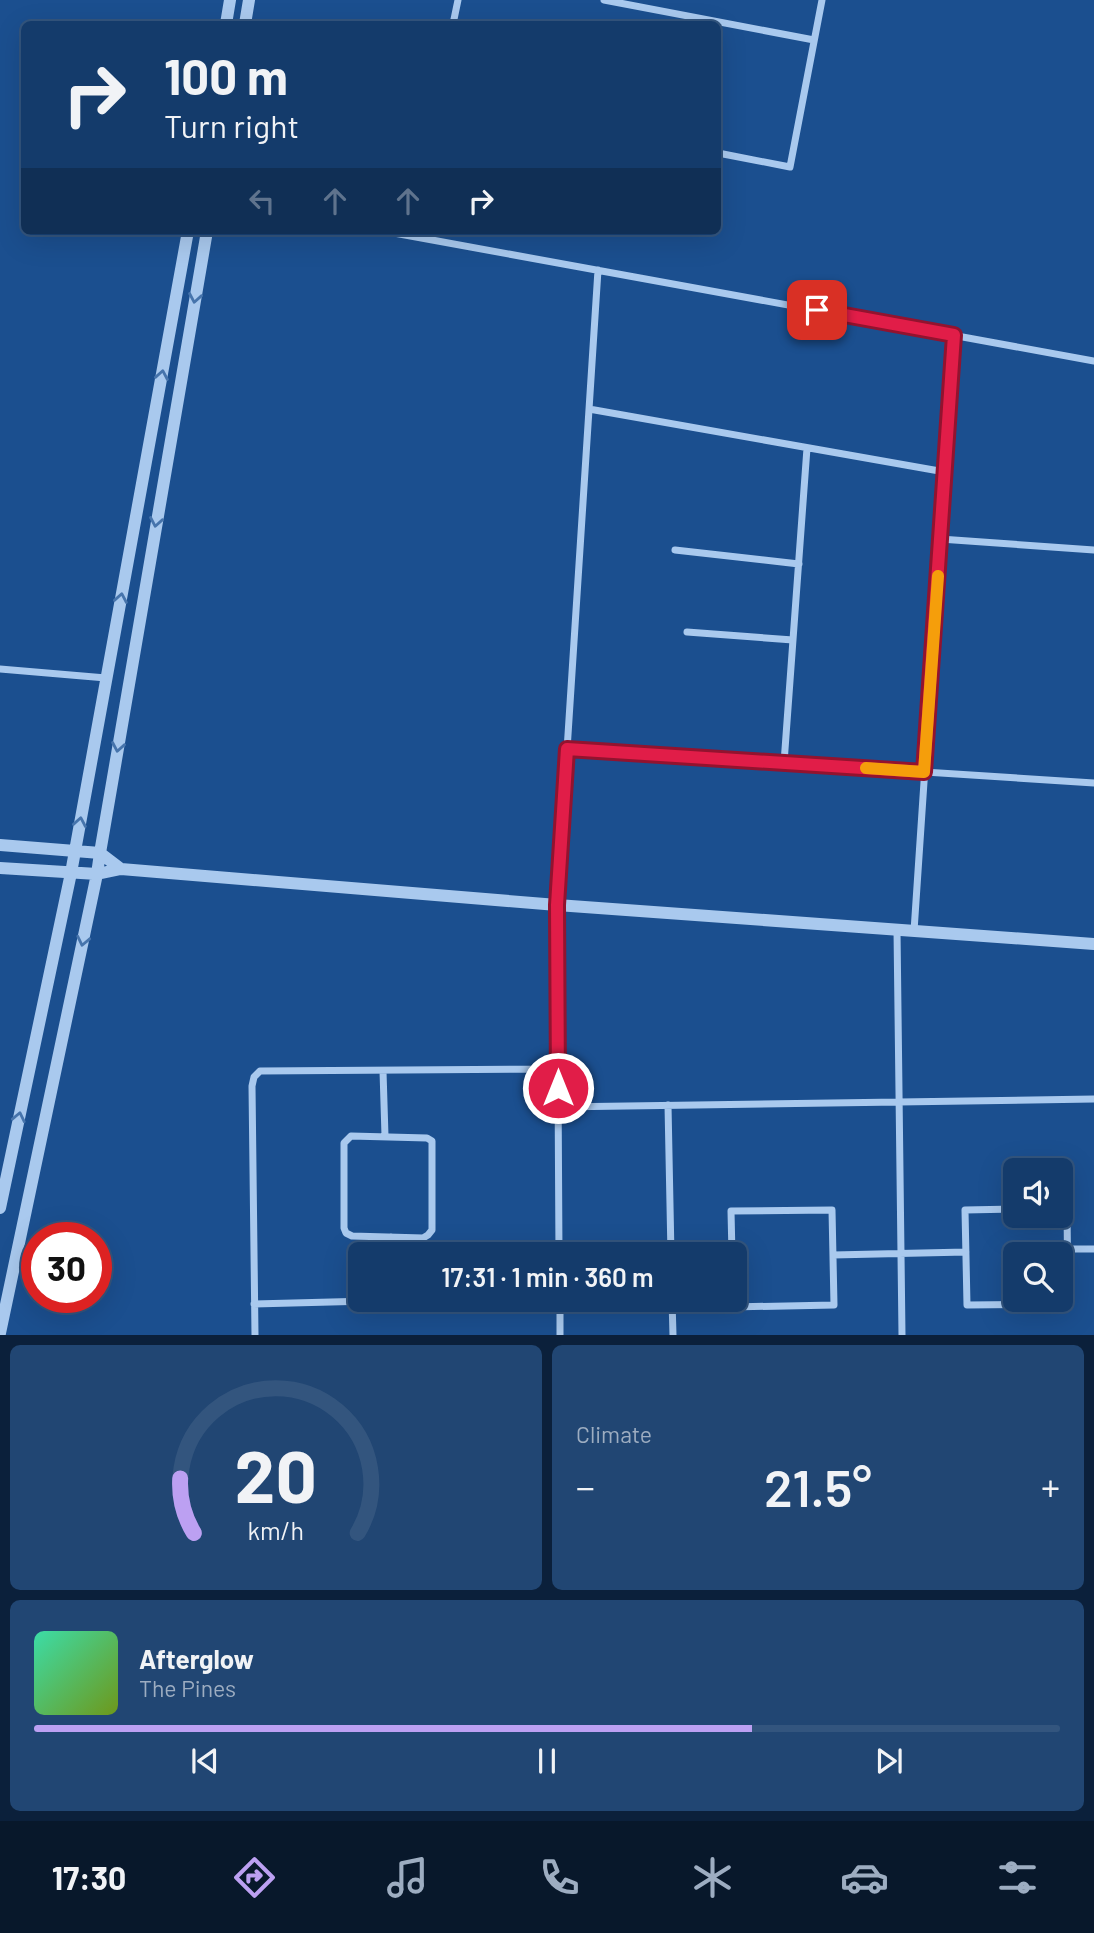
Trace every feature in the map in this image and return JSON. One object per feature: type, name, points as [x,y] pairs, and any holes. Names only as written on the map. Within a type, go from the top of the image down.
[{"type":"street","points":[[226,21],[230,0]]},
{"type":"street","points":[[246,21],[249,0]]},
{"type":"street","points":[[454,21],[458,0]]},
{"type":"street","points":[[604,0],[714,21]]},
{"type":"street","points":[[721,154],[790,167],[822,0]]},
{"type":"street","points":[[721,22],[814,40]]},
{"type":"street","points":[[0,1208],[71,873],[187,235]]},
{"type":"street","points":[[0,1333],[97,874],[206,235]]},
{"type":"street","points":[[420,235],[1094,361]]},
{"type":"street","points":[[559,1242],[557,905],[598,270]]},
{"type":"street","points":[[914,931],[954,335]]},
{"type":"street","points":[[589,409],[945,472]]},
{"type":"street","points":[[784,763],[807,448]]},
{"type":"street","points":[[940,539],[1094,550]]},
{"type":"street","points":[[675,550],[799,564]]},
{"type":"street","points":[[687,632],[793,640]]},
{"type":"street","points":[[0,669],[106,678]]},
{"type":"street","points":[[567,749],[1094,783]]},
{"type":"street","points":[[0,845],[100,853],[121,869]]},
{"type":"street","points":[[0,868],[97,874],[121,869],[557,905],[1094,944]]},
{"type":"street","points":[[897,930],[902,1335]]},
{"type":"street","points":[[255,1335],[252,1086],[254,1077],[260,1071],[558,1069]]},
{"type":"street","points":[[383,1071],[384,1136]]},
{"type":"street","points":[[558,1107],[1094,1099]]},
{"type":"street","points":[[668,1105],[671,1242]]},
{"type":"street","points":[[351,1136],[384,1136],[427,1138],[432,1141],[432,1230],[423,1238],[352,1236],[346,1233],[344,1228],[344,1143],[351,1136]]},
{"type":"street","points":[[1003,1209],[965,1210],[967,1306],[1003,1305]]},
{"type":"street","points":[[732,1242],[731,1211],[832,1210],[834,1305],[747,1307]]},
{"type":"street","points":[[391,1237],[391,1242]]},
{"type":"street","points":[[1073,1249],[1094,1249]]},
{"type":"street","points":[[833,1255],[966,1252]]},
{"type":"street","points":[[254,1304],[348,1301]]},
{"type":"street","points":[[559,1312],[560,1335]]},
{"type":"street","points":[[672,1312],[673,1335]]},
{"type":"slow traffic","points":[[866,768],[924,772],[938,576]]},
{"type":"route","points":[[558,1088],[557,905],[567,749],[924,772],[954,335],[817,310]]}]
